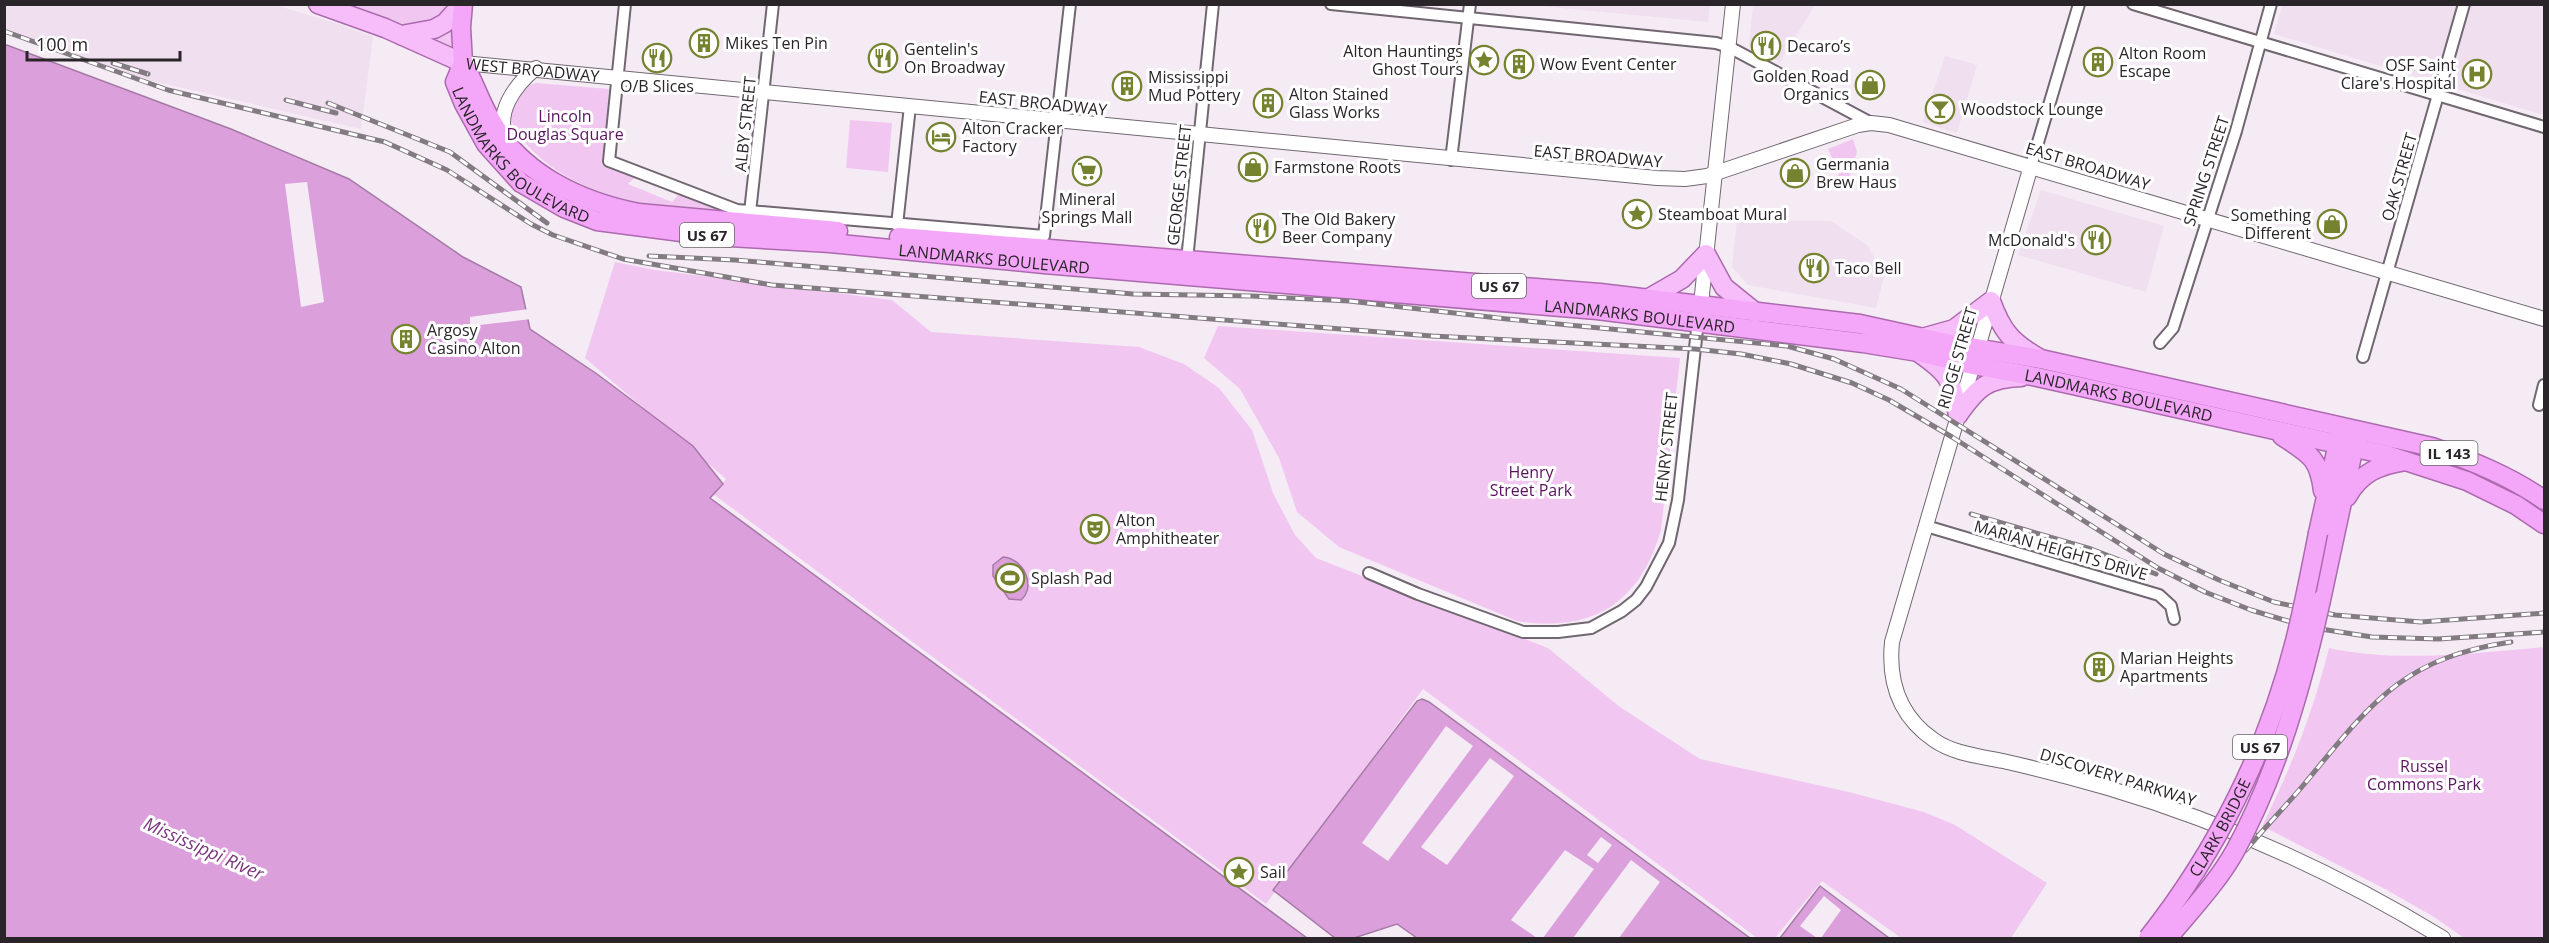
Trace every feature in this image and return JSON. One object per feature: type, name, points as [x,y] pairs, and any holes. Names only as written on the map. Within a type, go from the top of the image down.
[{"type":"highway","name":"US 67","points":[[463,4],[461,27],[463,63]]},
{"type":"highway","name":"LANDMARKS BOULEVARD","points":[[463,63],[474,80],[490,120],[524,160],[560,186],[595,203],[639,213],[1649,298],[1700,312],[1920,345],[2350,428],[2432,447],[2463,458],[2513,480],[2544,501]]},
{"type":"highway","name":"LANDMARKS BOULEVARD","points":[[463,63],[455,82],[486,144],[521,183],[564,208],[597,221],[712,236],[851,245],[1080,267],[1597,310],[1755,312],[1860,324],[1920,345]]},
{"type":"highway","name":"LANDMARKS BOULEVARD","points":[[2039,368],[2273,430],[2406,460],[2467,481],[2516,505],[2544,524]]},
{"type":"highway","points":[[2334,506],[2350,428]]},
{"type":"highway","name":"US 67","points":[[2273,430],[2312,456],[2320,470],[2334,506],[2327,535]]},
{"type":"highway","points":[[2334,506],[2366,474],[2385,464],[2406,460]]},
{"type":"highway","name":"CLARK BRIDGE","points":[[2148,939],[2182,892],[2238,797],[2263,738],[2327,535]]},
{"type":"highway","name":"CLARK BRIDGE","points":[[2168,939],[2206,893],[2234,852],[2258,801],[2283,738],[2300,686],[2327,535]]},
{"type":"main road","name":"WEST BROADWAY","points":[[318,4],[401,35],[463,63]]},
{"type":"main road","points":[[401,35],[434,29],[445,23],[463,4]]},
{"type":"main road","points":[[1649,298],[1682,279],[1706,254],[1724,288],[1755,312]]},
{"type":"main road","points":[[1991,301],[2003,330],[2039,368],[1994,381],[1974,393],[1958,415],[1952,389],[1943,370],[1920,345],[1954,329],[1991,301]]},
{"type":"street","points":[[625,4],[609,162],[726,208],[750,212],[1044,237],[1070,4]]},
{"type":"street","name":"ALBY STREET","points":[[750,212],[773,4]]},
{"type":"street","name":"GEORGE STREET","points":[[1187,260],[1213,4]]},
{"type":"street","points":[[1331,4],[1700,40],[1729,47],[1871,123]]},
{"type":"street","points":[[1451,160],[1470,4]]},
{"type":"street","name":"HENRY STREET","points":[[1369,573],[1418,594],[1523,632],[1558,632],[1591,628],[1622,611],[1636,600],[1646,587],[1670,543],[1678,500],[1733,4]]},
{"type":"street","name":"RIDGE STREET","points":[[1911,720],[1896,695],[1891,658],[1898,621],[2079,4]]},
{"type":"street","points":[[2133,4],[2544,127]]},
{"type":"street","name":"SPRING STREET","points":[[2160,343],[2172,328],[2271,4]]},
{"type":"street","name":"OAK STREET","points":[[2363,357],[2464,4]]},
{"type":"street","name":"WEST BROADWAY","points":[[463,63],[617,77]]},
{"type":"street","points":[[511,146],[506,137],[506,106],[517,86],[536,69]]},
{"type":"street","name":"EAST BROADWAY","points":[[617,77],[1451,160],[1657,178],[1685,179],[1715,173],[1837,132],[1871,123],[1915,132],[2544,319]]},
{"type":"street","points":[[897,225],[910,106]]},
{"type":"street","points":[[2538,405],[2544,385]]},
{"type":"street","name":"MARIAN HEIGHTS DRIVE","points":[[1926,526],[2159,595],[2171,606],[2174,619]]},
{"type":"street","name":"DISCOVERY PARKWAY","points":[[1911,720],[1936,742],[1962,753],[2108,788],[2246,836],[2362,892],[2443,939]]},
{"type":"shaded area","points":[[5,4],[275,5],[342,25],[373,37],[361,129],[148,80],[30,39],[5,30]]},
{"type":"shaded area","points":[[1530,5],[1710,5],[1708,22]]},
{"type":"shaded area","points":[[1753,5],[1815,5],[1780,62],[1749,45]]},
{"type":"shaded area","name":"OSF Saint Clare's Hospital","points":[[2282,5],[2544,5],[2544,115],[2274,34]]},
{"type":"shaded area","points":[[1945,56],[1977,65],[1957,133],[1923,122]]},
{"type":"shaded area","points":[[2041,190],[2164,226],[2146,292],[2018,255]]},
{"type":"shaded area","points":[[1737,220],[1831,221],[1868,246],[1884,277],[1876,308],[1748,285],[1732,267]]},
{"type":"green space","points":[[329,5],[460,5],[457,30],[448,52]]},
{"type":"green space","name":"Lincoln Douglas Square","points":[[536,83],[609,89],[602,165],[635,177],[628,184],[672,202],[680,193],[730,214],[623,199],[573,180],[551,166],[523,141],[515,130],[511,117],[519,94],[525,87]]},
{"type":"green space","points":[[850,120],[892,123],[888,172],[846,168]]},
{"type":"green space","points":[[1853,139],[1857,152],[1845,191],[1836,177],[1839,174],[1828,149]]},
{"type":"green space","points":[[615,262],[655,270],[892,300],[931,332],[1139,347],[1184,364],[1219,388],[1252,430],[1273,493],[1295,535],[1316,558],[1548,648],[1620,707],[1700,759],[1849,792],[1924,812],[1955,825],[2047,883],[2011,938],[1901,938],[1822,881],[1775,938],[1757,938],[1423,689],[1266,904],[713,494],[726,479],[585,358]]},
{"type":"green space","name":"Henry Street Park","points":[[1218,326],[1680,358],[1661,530],[1652,555],[1640,577],[1626,594],[1610,607],[1590,617],[1544,624],[1517,621],[1339,547],[1297,512],[1279,458],[1240,389],[1204,358]]},
{"type":"green space","name":"Russel Commons Park","points":[[2544,647],[2544,938],[2464,938],[2434,917],[2387,890],[2262,826],[2301,738],[2329,648],[2355,653],[2409,656]]},
{"type":"water","name":"Mississippi River","points":[[4,44],[231,129],[349,179],[463,257],[521,287],[530,329],[597,374],[693,446],[723,484],[710,498],[1307,938],[5,938]]},
{"type":"water","name":"Splash Pad","points":[[1003,557],[1016,562],[1026,574],[1028,588],[1021,600],[1009,599],[993,576],[993,565]]},
{"type":"water","points":[[1422,699],[1750,938],[1417,938],[1397,924],[1354,938],[1335,938],[1273,890],[1417,701]]},
{"type":"water","points":[[1820,886],[1889,938],[1780,938]]},
{"type":"pier","points":[[307,182],[324,302],[301,307],[285,184]]},
{"type":"pier","points":[[529,309],[531,319],[470,326],[470,317]]},
{"type":"pier","points":[[1446,726],[1473,746],[1388,861],[1362,843]]},
{"type":"pier","points":[[1490,758],[1514,776],[1447,865],[1421,847]]},
{"type":"pier","points":[[1601,837],[1612,845],[1598,863],[1587,855]]},
{"type":"pier","points":[[1565,850],[1594,869],[1543,938],[1537,938],[1511,920]]},
{"type":"pier","points":[[1631,860],[1660,882],[1619,938],[1573,938]]},
{"type":"pier","points":[[1824,896],[1841,910],[1821,938],[1817,938],[1800,926]]},
{"type":"railway","points":[[4,31],[168,90],[385,142],[447,170],[531,224],[553,235],[623,259],[772,285],[1432,336],[1695,349],[1741,354],[1791,364],[1852,383],[1889,400],[1952,437],[2158,568],[2205,592],[2251,610],[2308,627],[2372,637],[2438,639],[2544,632]]},
{"type":"railway","points":[[113,63],[148,74]]},
{"type":"railway","points":[[286,100],[336,113]]},
{"type":"railway","points":[[328,103],[450,152],[547,223]]},
{"type":"railway","points":[[649,256],[735,260],[1133,294],[1251,296],[1349,301],[1787,346],[1834,359],[1901,389],[2164,554],[2219,580],[2274,602],[2335,615],[2421,622],[2544,613]]},
{"type":"railway","points":[[1971,514],[2091,549],[2156,574]]},
{"type":"railway","points":[[2246,850],[2351,729],[2393,688],[2416,672],[2443,659],[2474,649],[2511,642]]},
{"type":"place","name":"Mikes Ten Pin","points":[[704,43]]},
{"type":"place","name":"Decaro’s","points":[[1766,46]]},
{"type":"place","name":"O/B Slices","points":[[657,58]]},
{"type":"place","name":"Gentelin's On Broadway","points":[[883,58]]},
{"type":"place","name":"Alton Hauntings Ghost Tours","points":[[1484,60]]},
{"type":"place","name":"Alton Room Escape","points":[[2098,62]]},
{"type":"place","name":"Wow Event Center","points":[[1519,64]]},
{"type":"place","name":"OSF Saint Clare's Hospital","points":[[2477,74]]},
{"type":"place","name":"Golden Road Organics","points":[[1870,85]]},
{"type":"place","name":"Mississippi Mud Pottery","points":[[1127,86]]},
{"type":"place","name":"Alton Stained Glass Works","points":[[1268,103]]},
{"type":"place","name":"Woodstock Lounge","points":[[1940,109]]},
{"type":"place","name":"Alton Cracker Factory","points":[[941,137]]},
{"type":"place","name":"Farmstone Roots","points":[[1253,167]]},
{"type":"place","name":"Mineral Springs Mall","points":[[1087,171]]},
{"type":"place","name":"Germania Brew Haus","points":[[1795,173]]},
{"type":"place","name":"Steamboat Mural","points":[[1637,214]]},
{"type":"place","name":"Something Different","points":[[2332,224]]},
{"type":"place","name":"The Old Bakery Beer Company","points":[[1261,228]]},
{"type":"place","name":"McDonald's","points":[[2096,240]]},
{"type":"place","name":"Taco Bell","points":[[1814,268]]},
{"type":"place","name":"Argosy Casino Alton","points":[[406,339]]},
{"type":"place","name":"Alton Amphitheater","points":[[1095,529]]},
{"type":"place","name":"Splash Pad","points":[[1010,578]]},
{"type":"place","name":"Marian Heights Apartments","points":[[2099,667]]},
{"type":"place","name":"Sail","points":[[1239,872]]}]
